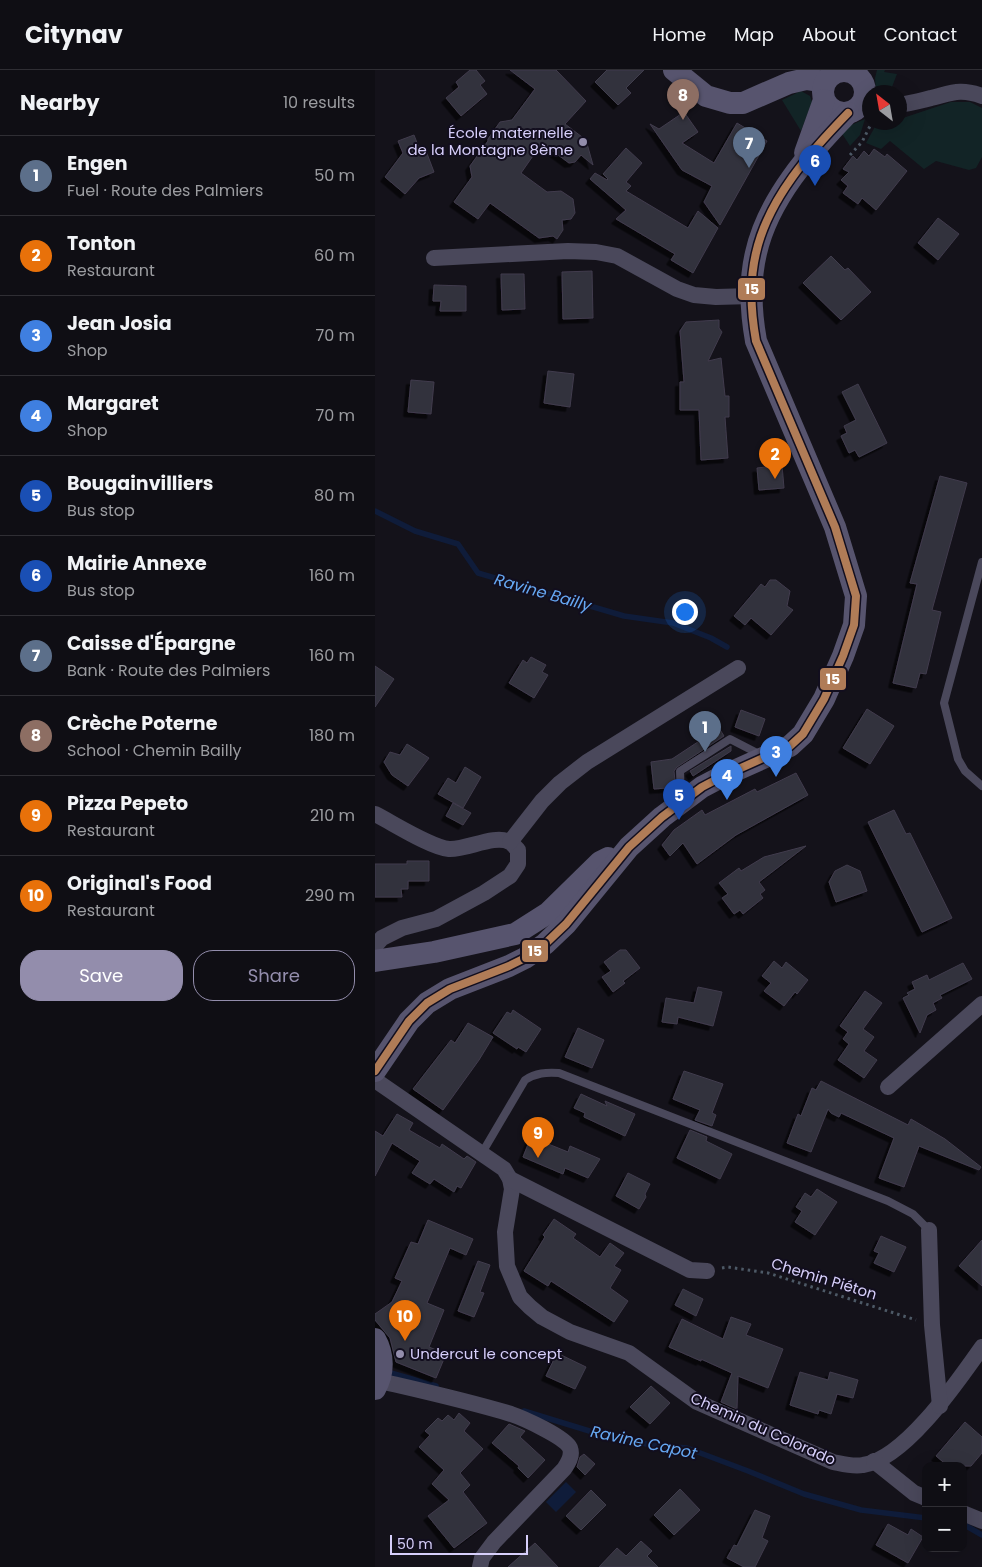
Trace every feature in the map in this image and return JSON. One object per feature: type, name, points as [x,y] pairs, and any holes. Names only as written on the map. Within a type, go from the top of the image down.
[{"type":"main road","points":[[679,72],[706,96],[730,103],[743,103],[780,83],[806,79],[833,81],[853,73],[859,77],[862,95]]},
{"type":"main road","points":[[833,81],[828,106],[833,111],[840,113],[862,95]]},
{"type":"main road","points":[[801,165],[833,81]]},
{"type":"main road","points":[[375,1071],[409,1021],[427,1002],[449,989],[509,966],[525,958],[545,944],[571,918],[629,847],[661,817],[709,783],[790,746],[803,734],[824,700],[854,625],[856,596],[835,527],[756,342],[752,316],[752,296],[756,254],[762,234],[772,212],[801,165],[862,95]]},
{"type":"main road","points":[[375,961],[434,952],[515,934],[548,913],[600,862],[629,847]]},
{"type":"main road","points":[[375,1339],[380,1348],[382,1372],[377,1385]]},
{"type":"street","points":[[907,103],[932,98],[948,92],[966,92],[982,96]]},
{"type":"street","points":[[434,258],[568,251],[596,252],[617,256],[677,289],[694,295],[716,297],[752,296]]},
{"type":"street","points":[[510,842],[542,801],[560,783],[587,762],[738,668]]},
{"type":"street","points":[[375,814],[435,845],[448,848],[462,848],[497,840],[510,842],[518,850],[517,864],[510,876],[436,919],[402,928],[382,938],[375,946]]},
{"type":"street","points":[[888,1087],[982,1004]]},
{"type":"street","points":[[375,1080],[504,1169],[510,1179],[690,1270],[707,1272]]},
{"type":"street","name":"Chemin du Colorado","points":[[510,1179],[512,1189],[505,1232],[507,1266],[520,1297],[542,1317],[570,1332],[629,1353],[697,1402],[824,1458],[849,1466],[865,1465],[895,1450],[940,1406],[982,1348]]},
{"type":"street","points":[[929,1230],[932,1325],[940,1406]]},
{"type":"street","points":[[377,1385],[513,1414],[555,1434],[565,1441],[571,1450],[570,1460],[564,1470],[494,1542],[482,1558],[480,1567]]},
{"type":"street","points":[[874,1462],[922,1496]]},
{"type":"street","points":[[967,1515],[982,1521]]},
{"type":"lane","points":[[982,562],[944,703],[958,759],[965,771],[982,786]]},
{"type":"lane","points":[[681,802],[679,772],[730,739],[765,757]]},
{"type":"lane","points":[[482,1153],[525,1080],[534,1074],[559,1073],[888,1201],[913,1214],[929,1230]]},
{"type":"path","points":[[850,155],[862,142],[869,130]]},
{"type":"path","name":"Chemin Piéton","points":[[707,1272],[728,1267],[768,1273],[932,1325]]},
{"type":"shaded area","points":[[877,70],[885,70],[884,72],[897,74],[893,85],[876,85]]},
{"type":"shaded area","points":[[801,91],[810,96],[812,102],[801,131],[782,100]]},
{"type":"shaded area","points":[[951,102],[970,102],[982,108],[982,157],[976,168],[969,170],[936,161],[924,169],[890,141],[881,149],[866,143],[873,130],[907,130],[907,117]]},
{"type":"shaded area","points":[[862,120],[860,135],[850,146],[841,132]]},
{"type":"water","points":[[566,1482],[576,1492],[556,1512],[546,1502]]},
{"type":"building","points":[[470,70],[476,70],[485,81],[480,85],[487,94],[461,116],[446,98],[459,87],[456,82]]},
{"type":"building","points":[[510,70],[556,70],[586,101],[565,124],[586,140],[593,165],[581,155],[575,162],[569,163],[542,143],[521,173],[547,192],[561,191],[573,199],[575,213],[571,219],[562,220],[563,230],[557,239],[553,236],[539,238],[490,203],[478,219],[454,202],[472,177],[470,166],[500,122],[512,120],[535,89]]},
{"type":"building","points":[[607,70],[644,70],[626,88],[631,93],[618,105],[595,82]]},
{"type":"building","points":[[684,112],[698,132],[682,143],[714,163],[737,123],[767,141],[720,225],[704,202],[712,186],[682,170],[650,124],[659,129]]},
{"type":"building","points":[[414,135],[421,153],[426,151],[434,172],[419,178],[405,194],[385,177],[403,153],[398,141]]},
{"type":"building","points":[[626,148],[642,163],[626,182],[631,186],[626,191],[688,228],[698,211],[718,228],[693,273],[671,260],[675,254],[616,219],[626,210],[590,179],[595,173],[607,180],[603,174]]},
{"type":"building","points":[[874,149],[885,157],[887,154],[907,171],[876,210],[862,198],[858,204],[843,193],[848,186],[841,180],[849,172],[843,169],[853,156],[857,160],[864,151],[869,156]]},
{"type":"building","points":[[938,218],[959,234],[938,260],[918,243]]},
{"type":"building","points":[[831,256],[845,270],[848,268],[871,292],[841,320],[803,283]]},
{"type":"building","points":[[592,271],[593,318],[563,319],[562,272]]},
{"type":"building","points":[[501,274],[524,274],[525,309],[502,310]]},
{"type":"building","points":[[434,285],[466,286],[466,311],[440,311],[441,301],[433,301]]},
{"type":"building","points":[[719,320],[719,328],[722,332],[708,361],[721,358],[725,396],[729,396],[729,417],[725,417],[728,458],[701,460],[699,410],[680,410],[680,382],[684,382],[680,331],[686,322]]},
{"type":"building","points":[[548,371],[574,374],[570,407],[544,403]]},
{"type":"building","points":[[411,380],[434,382],[431,414],[408,412]]},
{"type":"building","points":[[858,384],[887,443],[859,457],[855,450],[849,453],[841,436],[847,433],[844,426],[856,420],[842,392]]},
{"type":"building","points":[[782,465],[784,488],[759,490],[757,468]]},
{"type":"building","points":[[940,476],[967,483],[932,610],[941,612],[926,674],[920,673],[916,688],[893,683],[917,584],[910,583]]},
{"type":"building","points":[[770,580],[776,580],[790,591],[787,606],[793,610],[771,635],[751,618],[745,625],[734,616],[761,584],[765,587]]},
{"type":"building","points":[[531,657],[546,665],[542,672],[548,675],[534,698],[509,683],[523,660],[527,663]]},
{"type":"building","points":[[375,666],[394,679],[375,707]]},
{"type":"building","points":[[867,709],[894,726],[870,764],[843,748]]},
{"type":"building","points":[[741,710],[765,719],[759,736],[735,727]]},
{"type":"building","points":[[719,728],[724,736],[677,767],[674,771],[675,781],[667,788],[654,789],[651,762],[672,759]]},
{"type":"building","points":[[407,744],[429,758],[408,786],[392,775],[384,762],[390,752],[400,755]]},
{"type":"building","points":[[731,746],[731,751],[693,776],[690,771]]},
{"type":"building","points":[[465,767],[481,777],[463,808],[438,794],[448,778],[456,783]]},
{"type":"building","points":[[796,773],[808,795],[736,835],[697,864],[683,843],[670,856],[662,845],[674,830],[702,810],[705,815],[755,789],[757,792]]},
{"type":"building","points":[[453,803],[471,813],[463,825],[446,816]]},
{"type":"building","points":[[894,810],[906,834],[910,833],[952,918],[922,932],[868,822]]},
{"type":"building","points":[[806,846],[759,882],[765,890],[760,894],[763,898],[743,914],[740,910],[734,914],[722,898],[728,894],[719,883],[739,868],[741,871],[764,857]]},
{"type":"building","points":[[407,861],[429,861],[429,881],[408,881],[408,889],[401,889],[402,897],[375,897],[375,864],[407,864]]},
{"type":"building","points":[[847,865],[860,871],[867,891],[836,902],[829,882],[835,871]]},
{"type":"building","points":[[620,950],[626,950],[640,968],[623,981],[625,983],[613,992],[602,977],[611,971],[604,962]]},
{"type":"building","points":[[774,961],[782,968],[786,962],[808,980],[784,1006],[764,991],[771,983],[762,976]]},
{"type":"building","points":[[963,963],[972,979],[940,995],[942,998],[933,1003],[936,1010],[927,1015],[920,1033],[903,998],[909,995],[907,993],[915,989],[912,982],[927,975],[929,980]]},
{"type":"building","points":[[698,987],[722,992],[713,1026],[678,1017],[677,1024],[662,1022],[666,998],[694,1003]]},
{"type":"building","points":[[865,991],[882,1003],[863,1029],[874,1037],[864,1051],[877,1060],[864,1078],[838,1060],[849,1044],[843,1039],[848,1032],[840,1026]]},
{"type":"building","points":[[513,1010],[541,1029],[526,1052],[518,1047],[517,1049],[493,1033],[507,1012],[511,1014]]},
{"type":"building","points":[[468,1023],[493,1037],[443,1110],[413,1089],[451,1040],[455,1043]]},
{"type":"building","points":[[578,1028],[604,1040],[592,1068],[565,1057]]},
{"type":"building","points":[[684,1071],[723,1084],[712,1113],[716,1115],[712,1126],[695,1120],[700,1110],[673,1099]]},
{"type":"building","points":[[821,1081],[908,1125],[911,1119],[945,1139],[981,1167],[979,1170],[919,1146],[904,1187],[879,1178],[894,1138],[841,1113],[839,1117],[828,1109],[811,1152],[787,1143],[798,1114],[801,1116],[812,1088],[816,1090]]},
{"type":"building","points":[[581,1094],[607,1106],[605,1101],[635,1114],[625,1136],[584,1117],[585,1113],[574,1108]]},
{"type":"building","points":[[397,1114],[413,1123],[409,1130],[440,1148],[442,1144],[464,1159],[467,1156],[476,1162],[461,1188],[457,1186],[454,1192],[434,1179],[430,1184],[412,1173],[420,1161],[392,1143],[375,1176],[375,1131],[383,1136]]},
{"type":"building","points":[[690,1130],[707,1137],[706,1141],[732,1154],[720,1179],[677,1158]]},
{"type":"building","points":[[531,1137],[568,1152],[570,1146],[600,1159],[588,1178],[565,1168],[563,1174],[523,1157]]},
{"type":"building","points":[[628,1173],[650,1184],[645,1194],[646,1197],[639,1209],[616,1196]]},
{"type":"building","points":[[817,1189],[837,1202],[815,1235],[795,1222],[802,1211],[796,1207],[805,1193],[811,1197]]},
{"type":"building","points":[[554,1219],[576,1234],[573,1238],[600,1257],[610,1243],[624,1253],[614,1266],[621,1270],[610,1288],[628,1301],[614,1322],[551,1281],[548,1286],[524,1271],[545,1237],[543,1235]]},
{"type":"building","points":[[428,1220],[473,1239],[466,1255],[450,1248],[427,1303],[444,1310],[429,1347],[446,1354],[436,1378],[396,1362],[390,1338],[375,1320],[375,1314],[392,1302],[402,1281],[395,1278],[411,1242],[418,1244]]},
{"type":"building","points":[[881,1236],[906,1247],[894,1272],[874,1263],[879,1253],[874,1251]]},
{"type":"building","points":[[982,1240],[982,1286],[959,1266]]},
{"type":"building","points":[[478,1261],[490,1265],[480,1292],[484,1293],[474,1317],[458,1311]]},
{"type":"building","points":[[683,1289],[703,1299],[696,1316],[675,1305]]},
{"type":"building","points":[[731,1317],[751,1324],[746,1335],[783,1349],[768,1388],[738,1376],[737,1409],[721,1402],[732,1373],[669,1347],[682,1319],[723,1339]]},
{"type":"building","points":[[557,1353],[586,1367],[575,1389],[546,1376]]},
{"type":"building","points":[[800,1372],[828,1380],[830,1372],[858,1380],[853,1398],[837,1394],[831,1414],[819,1410],[818,1414],[790,1405]]},
{"type":"building","points":[[651,1386],[670,1403],[650,1424],[630,1407]]},
{"type":"building","points":[[459,1413],[470,1423],[464,1431],[483,1449],[460,1473],[470,1485],[463,1492],[487,1523],[454,1548],[428,1516],[449,1500],[432,1484],[444,1470],[419,1447],[430,1435],[425,1431],[438,1418],[442,1421],[448,1415],[454,1420]]},
{"type":"building","points":[[965,1422],[982,1437],[982,1453],[971,1466],[967,1466],[967,1462],[943,1462],[936,1456]]},
{"type":"building","points":[[509,1424],[525,1431],[520,1437],[545,1460],[528,1478],[518,1468],[519,1466],[492,1443]]},
{"type":"building","points":[[584,1454],[595,1464],[585,1475],[577,1467],[580,1457]]},
{"type":"building","points":[[680,1489],[700,1510],[674,1535],[654,1515]]},
{"type":"building","points":[[591,1490],[606,1505],[581,1530],[566,1516]]},
{"type":"building","points":[[755,1510],[770,1516],[762,1538],[768,1541],[755,1567],[744,1567],[727,1558],[734,1545],[737,1546]]},
{"type":"building","points":[[888,1524],[908,1535],[911,1529],[922,1536],[908,1563],[876,1545]]},
{"type":"building","points":[[641,1541],[652,1551],[647,1556],[658,1567],[599,1567],[617,1548],[626,1556]]},
{"type":"building","points":[[535,1543],[558,1567],[508,1567]]},
{"type":"waterway","name":"Ravine Bailly","points":[[375,511],[415,531],[458,544],[478,573],[624,616],[673,623],[711,638],[727,647]]},
{"type":"waterway","name":"Ravine Capot","points":[[391,1373],[436,1386]]},
{"type":"waterway","name":"Ravine Capot","points":[[524,1411],[596,1433],[651,1445],[687,1448],[804,1494],[861,1510],[922,1518]]},
{"type":"waterway","name":"Ravine Capot","points":[[967,1526],[982,1535]]},
{"type":"transit line","name":"15","points":[[375,1071],[409,1021],[427,1003],[450,989],[509,966],[525,958],[545,944],[566,924],[629,847],[662,817],[702,787],[790,746],[803,734],[824,699],[854,625],[856,596],[835,527],[756,341],[752,308],[752,286],[756,253],[762,233],[780,195],[805,160],[848,113]]},
{"type":"place","name":"Crèche Poterne","points":[[683,120]]},
{"type":"place","name":"École maternelle de la Montagne 8ème","points":[[583,142]]},
{"type":"place","name":"Caisse d'Épargne","points":[[749,168]]},
{"type":"place","name":"Mairie Annexe","points":[[815,186]]},
{"type":"place","name":"Tonton","points":[[775,479]]},
{"type":"place","name":"Engen","points":[[705,752]]},
{"type":"place","name":"Jean Josia","points":[[776,777]]},
{"type":"place","name":"Margaret","points":[[727,800]]},
{"type":"place","name":"Bougainvilliers","points":[[679,820]]},
{"type":"place","name":"Pizza Pepeto","points":[[538,1158]]},
{"type":"place","name":"Original's Food","points":[[405,1341]]},
{"type":"place","name":"Undercut le concept","points":[[400,1354]]}]
